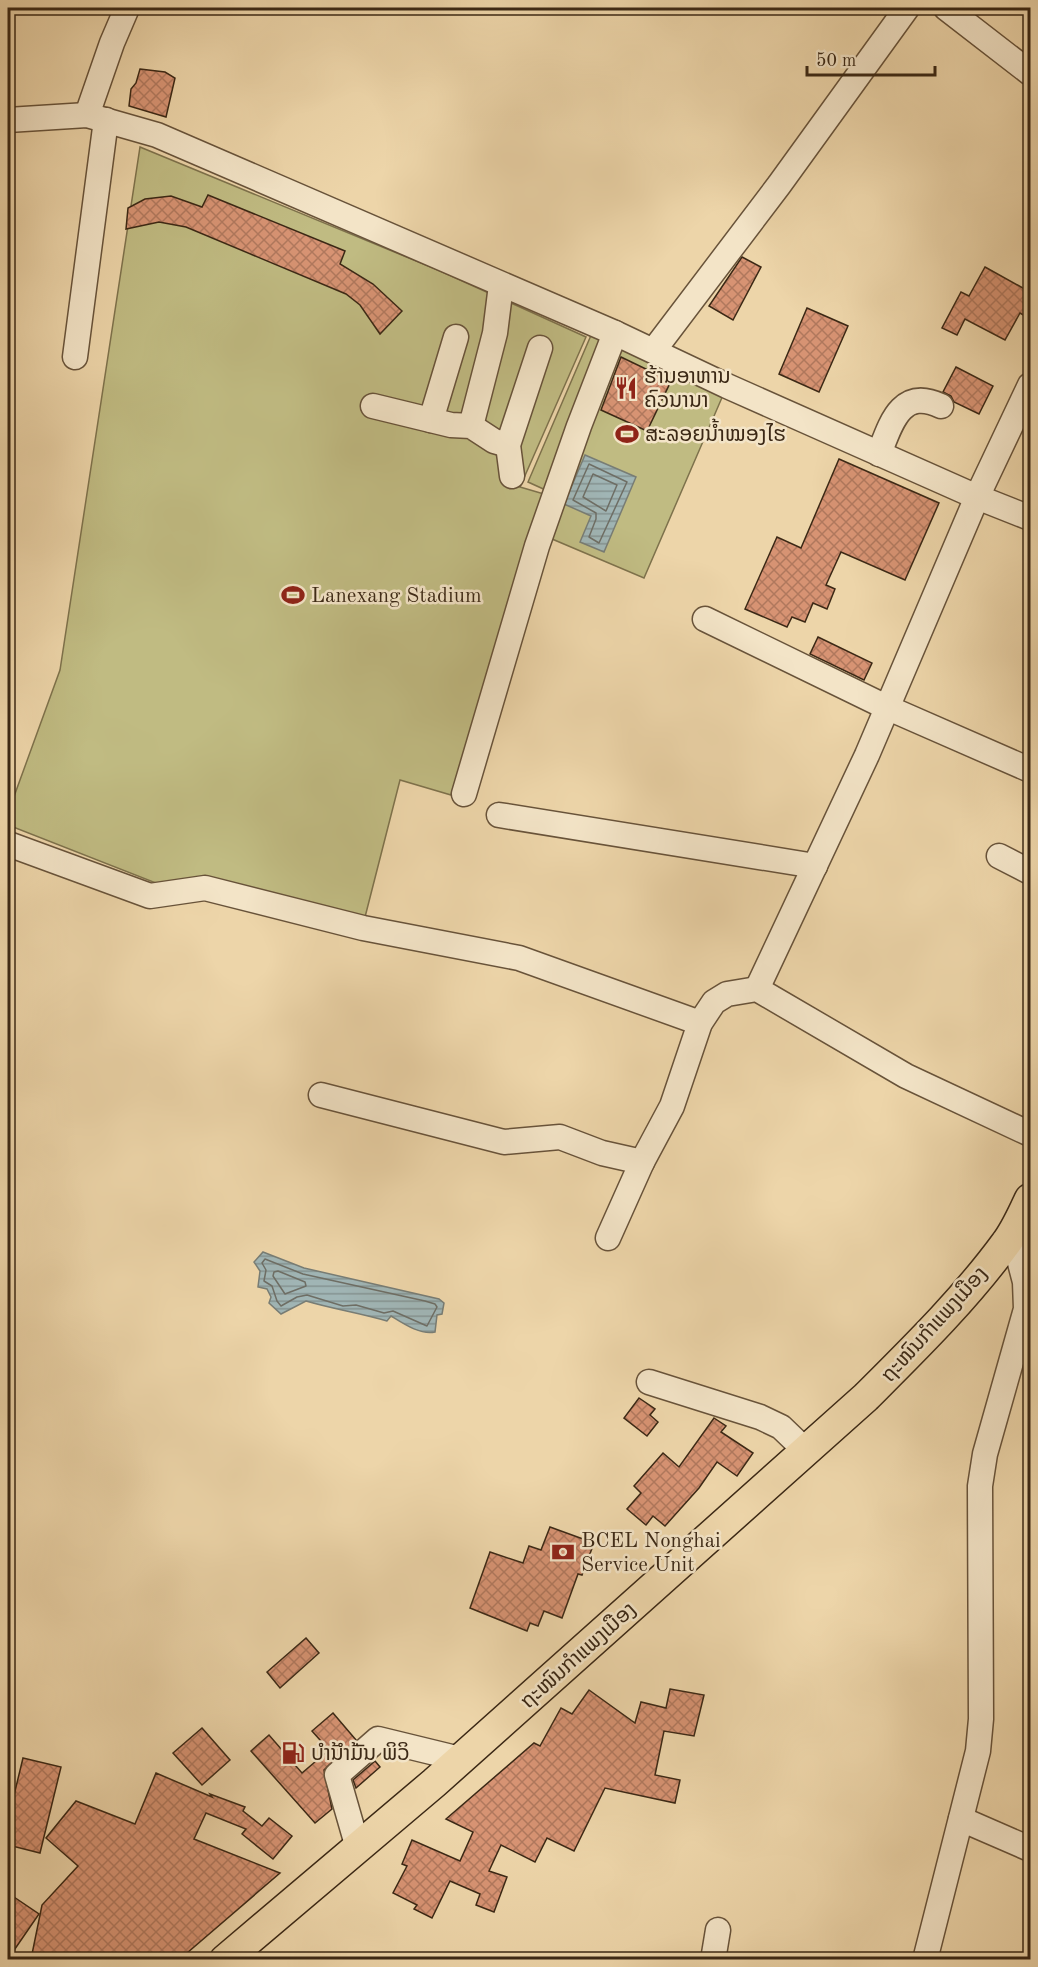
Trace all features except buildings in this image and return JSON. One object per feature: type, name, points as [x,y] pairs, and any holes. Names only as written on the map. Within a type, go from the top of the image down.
[{"type":"main road","name":"ຖະໜົນກຳແພງເມືອງ","points":[[225,1959],[460,1759],[866,1397],[933,1330],[1007,1241],[1030,1199]]},
{"type":"street","points":[[75,357],[96,118],[112,42],[128,8]]},
{"type":"street","points":[[654,350],[779,185],[907,8]]},
{"type":"street","points":[[946,8],[1030,73]]},
{"type":"street","points":[[8,120],[96,118],[157,135],[654,350],[727,386],[879,454],[1030,518]]},
{"type":"street","points":[[471,426],[495,333],[501,285]]},
{"type":"street","points":[[464,794],[537,546],[579,426],[615,333]]},
{"type":"street","points":[[431,420],[456,337]]},
{"type":"street","points":[[512,476],[508,445],[540,348]]},
{"type":"street","points":[[757,989],[815,866],[977,497],[1030,385]]},
{"type":"street","points":[[879,454],[893,418],[905,406],[916,400],[927,399],[941,406]]},
{"type":"street","points":[[373,406],[451,425],[471,426],[494,441],[508,445]]},
{"type":"street","points":[[705,619],[886,707],[1030,770]]},
{"type":"street","points":[[499,816],[815,866]]},
{"type":"street","points":[[11,845],[150,896],[205,888],[363,928],[519,958],[700,1023]]},
{"type":"street","points":[[999,856],[1030,872]]},
{"type":"street","points":[[608,1238],[642,1162],[672,1106],[700,1023],[714,1002],[727,994],[757,989],[906,1076],[1030,1134]]},
{"type":"street","points":[[321,1095],[504,1142],[560,1137],[602,1153],[642,1162]]},
{"type":"street","points":[[925,1959],[978,1751],[981,1719],[981,1486],[985,1454],[1022,1358],[1026,1309],[1025,1282],[1019,1259],[1007,1241]]},
{"type":"street","points":[[649,1382],[760,1416],[780,1427],[806,1451]]},
{"type":"street","points":[[358,1848],[337,1775],[378,1739],[460,1759]]},
{"type":"street","points":[[961,1819],[1030,1849]]},
{"type":"street","points":[[712,1959],[718,1930]]},
{"type":"shaded area","name":"Lanexang Stadium","points":[[140,147],[438,270],[586,337],[520,487],[544,494],[451,795],[400,780],[364,921],[192,878],[171,889],[8,825],[8,813],[60,670]]},
{"type":"shaded area","name":"ສະລອຍນ້ຳໝອງໄຮ","points":[[595,326],[727,386],[644,578],[545,536],[561,497],[528,482]]},
{"type":"water","points":[[585,455],[636,477],[604,552],[580,542],[591,516],[564,504]]},
{"type":"water","points":[[263,1252],[304,1268],[439,1299],[444,1303],[442,1314],[437,1315],[435,1332],[418,1330],[391,1316],[387,1321],[306,1301],[281,1314],[269,1303],[271,1297],[267,1289],[258,1287],[260,1271],[254,1262]]},
{"type":"place","name":"ຮ້ານອາຫານ ຄົວນານາ","points":[[626,388]]},
{"type":"place","name":"ສະລອຍນ້ຳໝອງໄຮ","points":[[627,434]]},
{"type":"place","name":"Lanexang Stadium","points":[[293,595]]},
{"type":"place","name":"BCEL Nonghai Service Unit","points":[[563,1552]]},
{"type":"place","name":"ບຳ້ນຳ້ມັນ ພິວິ","points":[[293,1753]]}]
